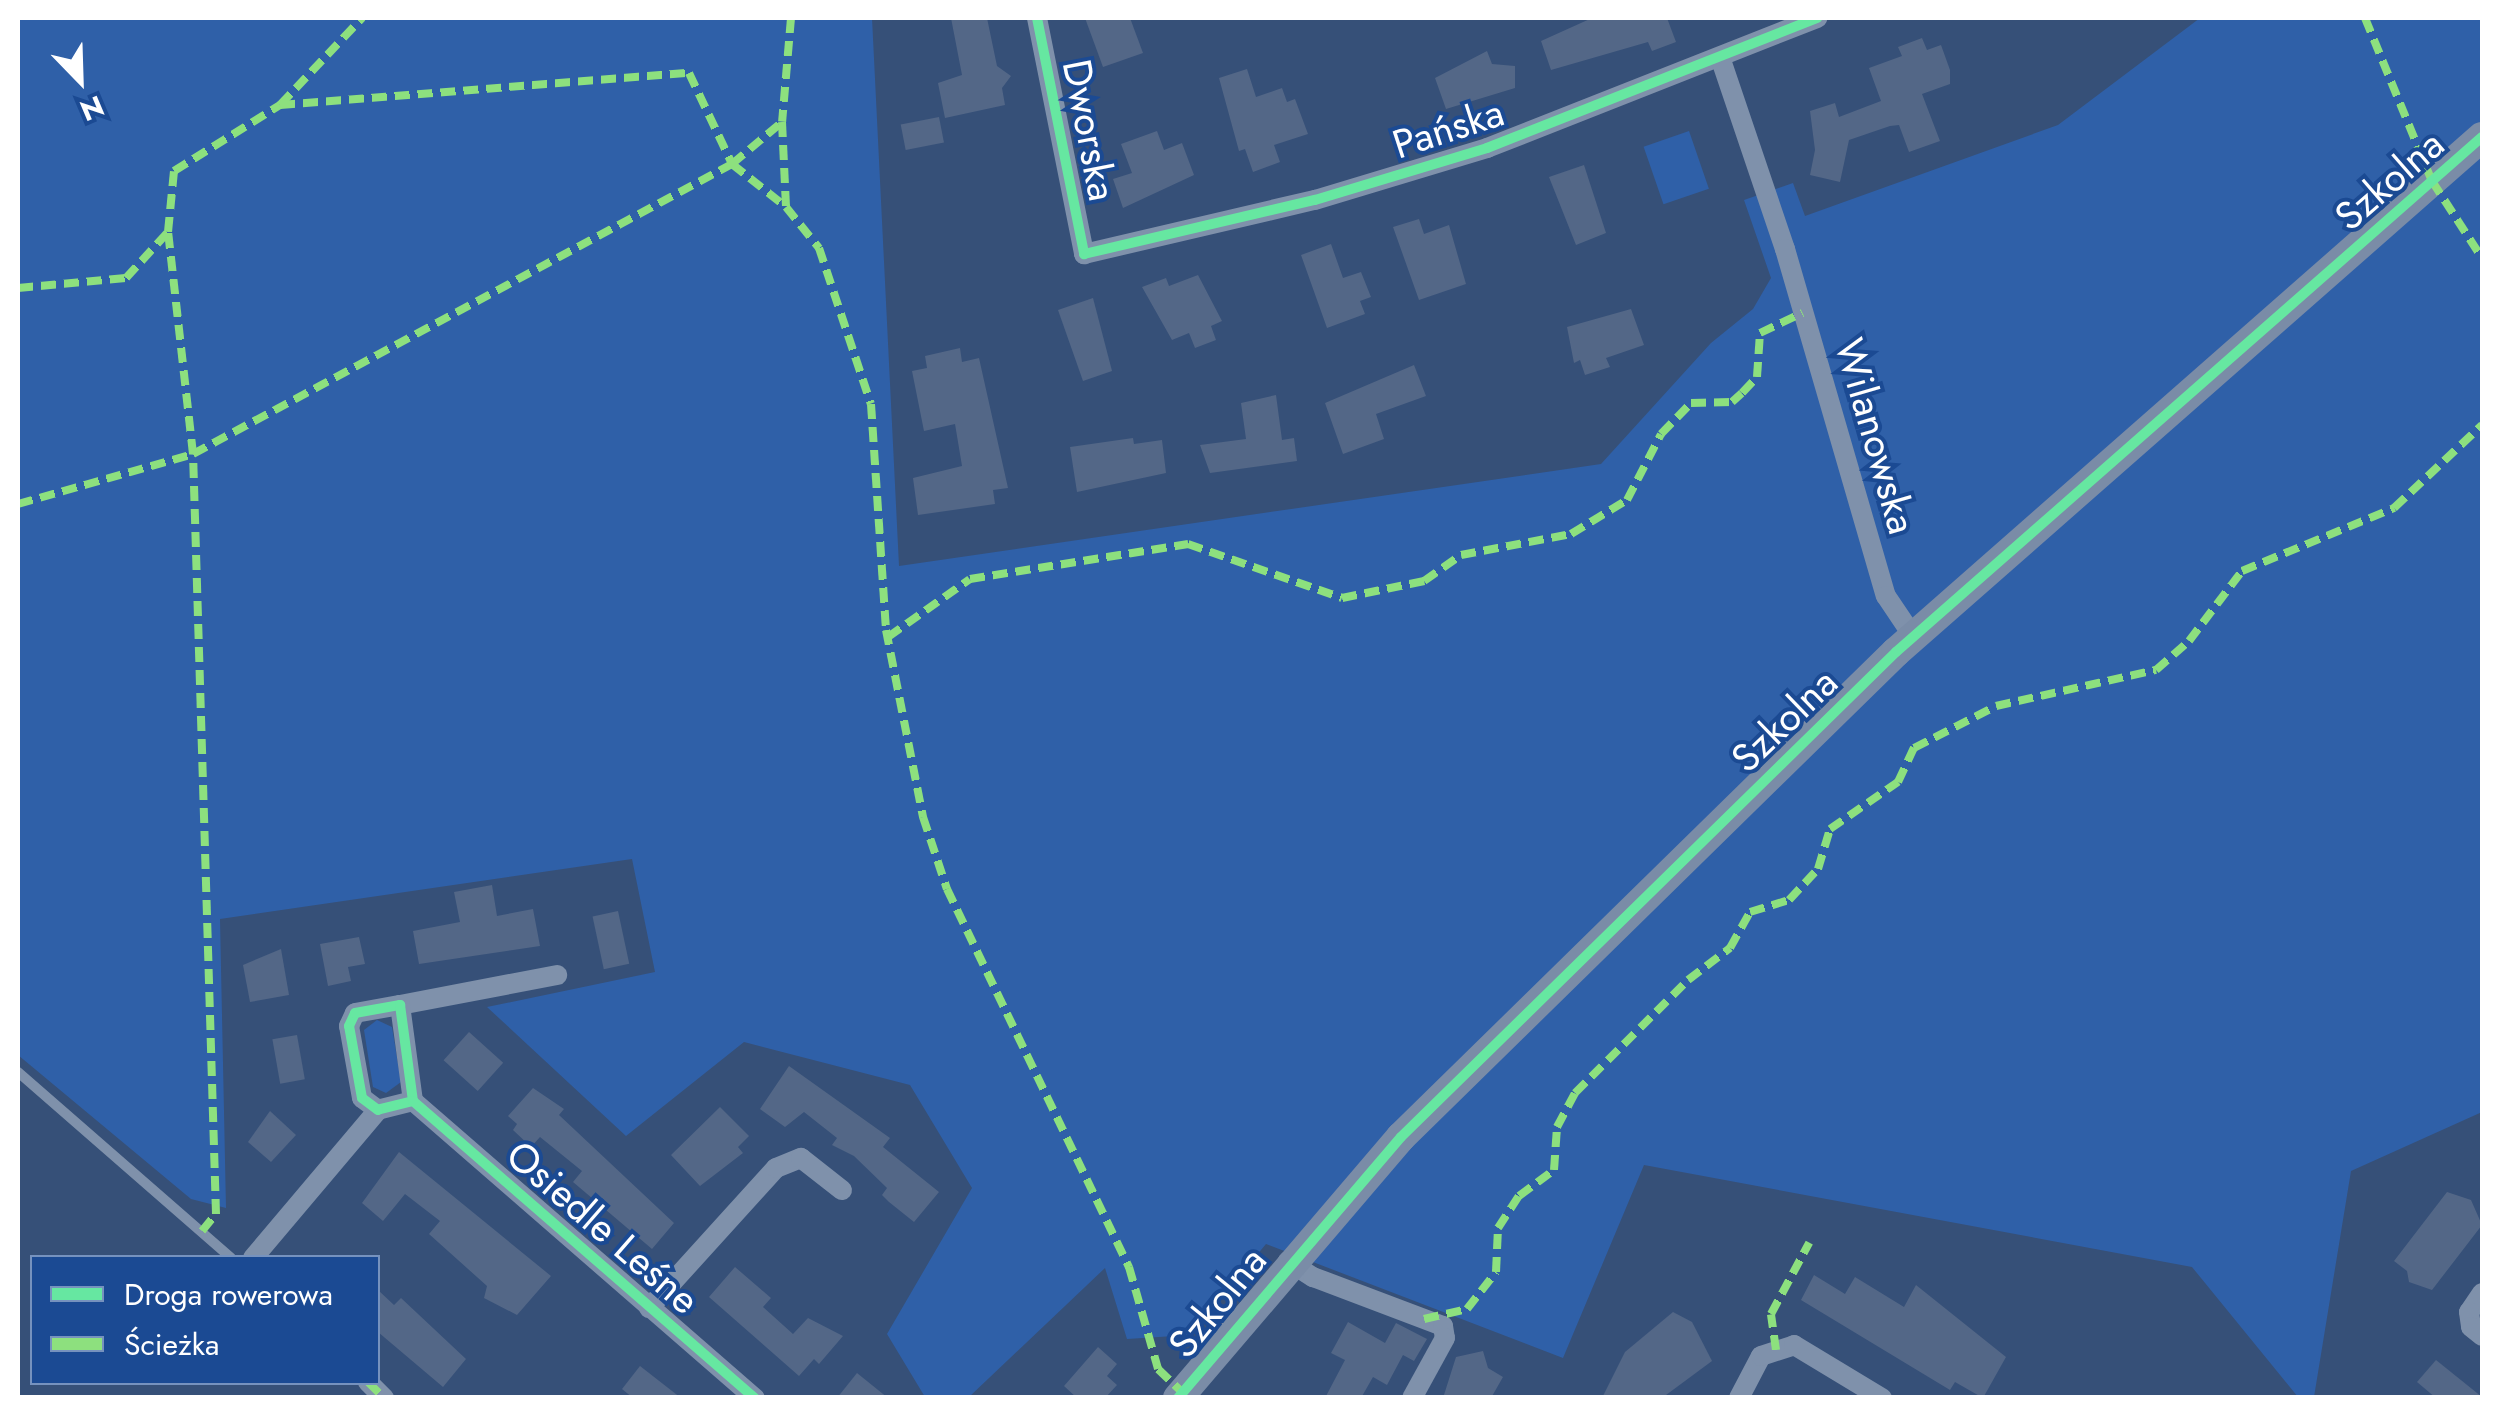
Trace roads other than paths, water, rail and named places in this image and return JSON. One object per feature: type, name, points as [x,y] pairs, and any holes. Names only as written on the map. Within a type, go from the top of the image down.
[{"type":"street","name":"Dworska","points":[[1036,18],[1084,254]]},
{"type":"street","name":"Pańska","points":[[1084,254],[1390,178],[1721,60],[1816,18]]},
{"type":"street","name":"Wilanowska","points":[[1721,60],[1785,249],[1886,596],[1913,636]]},
{"type":"street","name":"Szkolna","points":[[1178,1398],[1288,1261],[1427,1111],[1913,636],[2482,137]]},
{"type":"street","points":[[378,1110],[362,1098],[349,1026],[355,1013],[557,975]]},
{"type":"street","points":[[256,1255],[378,1110],[413,1100],[400,1005]]},
{"type":"street","name":"Osiedle Leśne","points":[[413,1100],[755,1398]]},
{"type":"street","name":"Osiedle Leśne","points":[[649,1308],[776,1168],[801,1158],[842,1190]]},
{"type":"street","points":[[1288,1261],[1313,1277],[1443,1326],[1445,1338],[1412,1398]]},
{"type":"street","points":[[2482,1293],[2469,1312],[2471,1327],[2482,1336]]},
{"type":"street","points":[[1740,1398],[1761,1356],[1794,1345],[1882,1398]]},
{"type":"lane","points":[[18,1072],[228,1255]]}]
